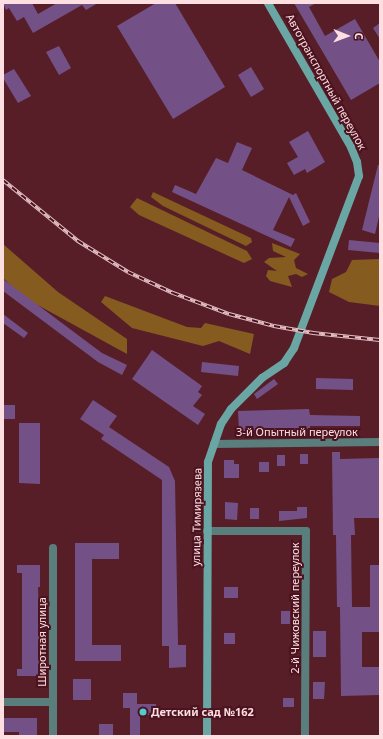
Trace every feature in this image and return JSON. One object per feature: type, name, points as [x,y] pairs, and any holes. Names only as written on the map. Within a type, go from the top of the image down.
[{"type":"main road","name":"Автотранспортный переулок","points":[[268,3],[351,147],[358,169],[354,195],[301,332]]},
{"type":"main road","name":"улица Тимирязева","points":[[207,736],[208,462],[221,424],[231,409],[262,378],[284,363],[301,332]]},
{"type":"street","name":"3-й Опытный переулок","points":[[214,444],[380,442]]},
{"type":"street","name":"2-й Чижовский переулок","points":[[207,531],[306,531],[305,736]]},
{"type":"street","name":"Широтная улица","points":[[53,548],[53,736]]},
{"type":"street","points":[[3,702],[53,702]]},
{"type":"shaded area","points":[[153,192],[251,238],[252,242],[246,246],[163,206],[151,197]]},
{"type":"shaded area","points":[[137,198],[247,251],[252,259],[244,263],[139,215],[130,207]]},
{"type":"shaded area","points":[[272,243],[300,254],[294,260],[296,268],[308,274],[302,277],[296,274],[288,276],[292,287],[270,281],[266,276],[268,270],[277,271],[264,262],[269,258],[286,257],[273,251]]},
{"type":"shaded area","points":[[3,244],[58,292],[127,339],[127,354],[23,297],[3,278]]},
{"type":"shaded area","points":[[380,259],[380,306],[349,302],[329,292],[332,279],[346,272],[352,260]]},
{"type":"shaded area","points":[[105,296],[187,327],[201,328],[205,323],[254,334],[250,354],[219,341],[203,346],[132,328],[101,302]]},
{"type":"building","points":[[3,3],[32,3],[38,14],[57,3],[98,3],[86,10],[82,5],[33,33],[24,17],[17,21],[9,8],[6,10]]},
{"type":"building","points":[[156,3],[175,3],[225,87],[173,119],[117,26]]},
{"type":"building","points":[[294,3],[316,3],[309,7],[325,36],[355,19],[380,62],[380,83],[351,100]]},
{"type":"building","points":[[380,23],[380,39],[373,28]]},
{"type":"building","points":[[59,46],[71,68],[59,75],[46,52]]},
{"type":"building","points":[[251,67],[264,89],[251,97],[238,75]]},
{"type":"building","points":[[14,69],[31,96],[18,103],[3,78],[3,75]]},
{"type":"building","points":[[308,131],[325,162],[307,173],[305,169],[294,175],[287,163],[298,157],[289,142]]},
{"type":"building","points":[[237,142],[252,148],[242,170],[293,195],[296,193],[310,222],[303,226],[289,197],[273,230],[295,239],[291,247],[172,192],[175,185],[196,194],[216,158],[228,163]]},
{"type":"building","points":[[378,165],[380,165],[380,212],[375,234],[362,230]]},
{"type":"building","points":[[349,240],[380,243],[380,253],[348,250]]},
{"type":"building","points":[[3,279],[102,353],[127,365],[122,375],[98,362],[3,291]]},
{"type":"building","points":[[3,314],[28,333],[24,338],[3,323]]},
{"type":"building","points":[[152,350],[202,386],[198,392],[202,395],[193,406],[205,414],[198,425],[132,379]]},
{"type":"building","points":[[202,362],[239,366],[238,376],[201,372]]},
{"type":"building","points":[[316,378],[353,379],[353,390],[316,389]]},
{"type":"building","points":[[274,379],[278,384],[257,399],[254,394]]},
{"type":"building","points":[[93,400],[117,416],[109,427],[169,467],[175,481],[178,645],[186,645],[186,667],[169,668],[169,646],[162,646],[162,480],[101,439],[104,435],[80,419]]},
{"type":"building","points":[[3,405],[15,405],[15,419],[3,419]]},
{"type":"building","points":[[309,409],[310,415],[360,416],[360,426],[310,426],[310,429],[239,431],[238,411]]},
{"type":"building","points":[[19,423],[40,423],[40,484],[19,483]]},
{"type":"building","points":[[332,452],[340,452],[340,459],[380,458],[380,518],[354,518],[355,535],[351,535],[352,607],[370,607],[370,565],[380,565],[380,632],[362,632],[362,667],[380,667],[380,695],[341,696],[340,607],[337,607],[336,535],[333,535]]},
{"type":"building","points":[[300,454],[308,454],[308,464],[300,464]]},
{"type":"building","points":[[277,455],[285,455],[285,466],[277,466]]},
{"type":"building","points":[[224,460],[234,460],[234,464],[239,464],[239,478],[224,478]]},
{"type":"building","points":[[259,462],[269,462],[269,472],[259,472]]},
{"type":"building","points":[[225,502],[238,503],[237,520],[225,519]]},
{"type":"building","points":[[297,507],[307,507],[307,518],[279,521],[279,511],[297,511]]},
{"type":"building","points":[[250,508],[259,508],[259,519],[250,519]]},
{"type":"building","points":[[75,543],[119,543],[119,559],[92,559],[92,645],[121,645],[121,661],[75,661]]},
{"type":"building","points":[[17,565],[40,565],[40,587],[38,587],[41,676],[17,676],[17,669],[22,669],[22,573],[17,573]]},
{"type":"building","points":[[224,587],[238,587],[238,598],[224,598]]},
{"type":"building","points":[[281,611],[290,611],[290,624],[281,624]]},
{"type":"building","points":[[313,631],[326,631],[326,657],[313,657]]},
{"type":"building","points":[[224,633],[235,633],[235,644],[224,644]]},
{"type":"building","points":[[73,679],[91,679],[91,700],[73,700]]},
{"type":"building","points":[[313,682],[325,682],[324,699],[313,699]]},
{"type":"building","name":"Детский сад №162","points":[[123,693],[137,693],[137,704],[156,704],[156,715],[140,715],[140,736],[130,736],[130,708],[123,708]]},
{"type":"building","points":[[283,698],[294,698],[294,707],[283,707]]},
{"type":"building","points":[[3,718],[37,718],[37,736],[19,736],[19,732],[3,732]]},
{"type":"building","points":[[99,724],[113,724],[113,736],[99,736]]},
{"type":"railway","points":[[3,180],[78,241],[128,272],[173,293],[229,314],[274,326],[313,333],[380,340]]},
{"type":"place","name":"Детский сад №162","points":[[143,712]]}]
